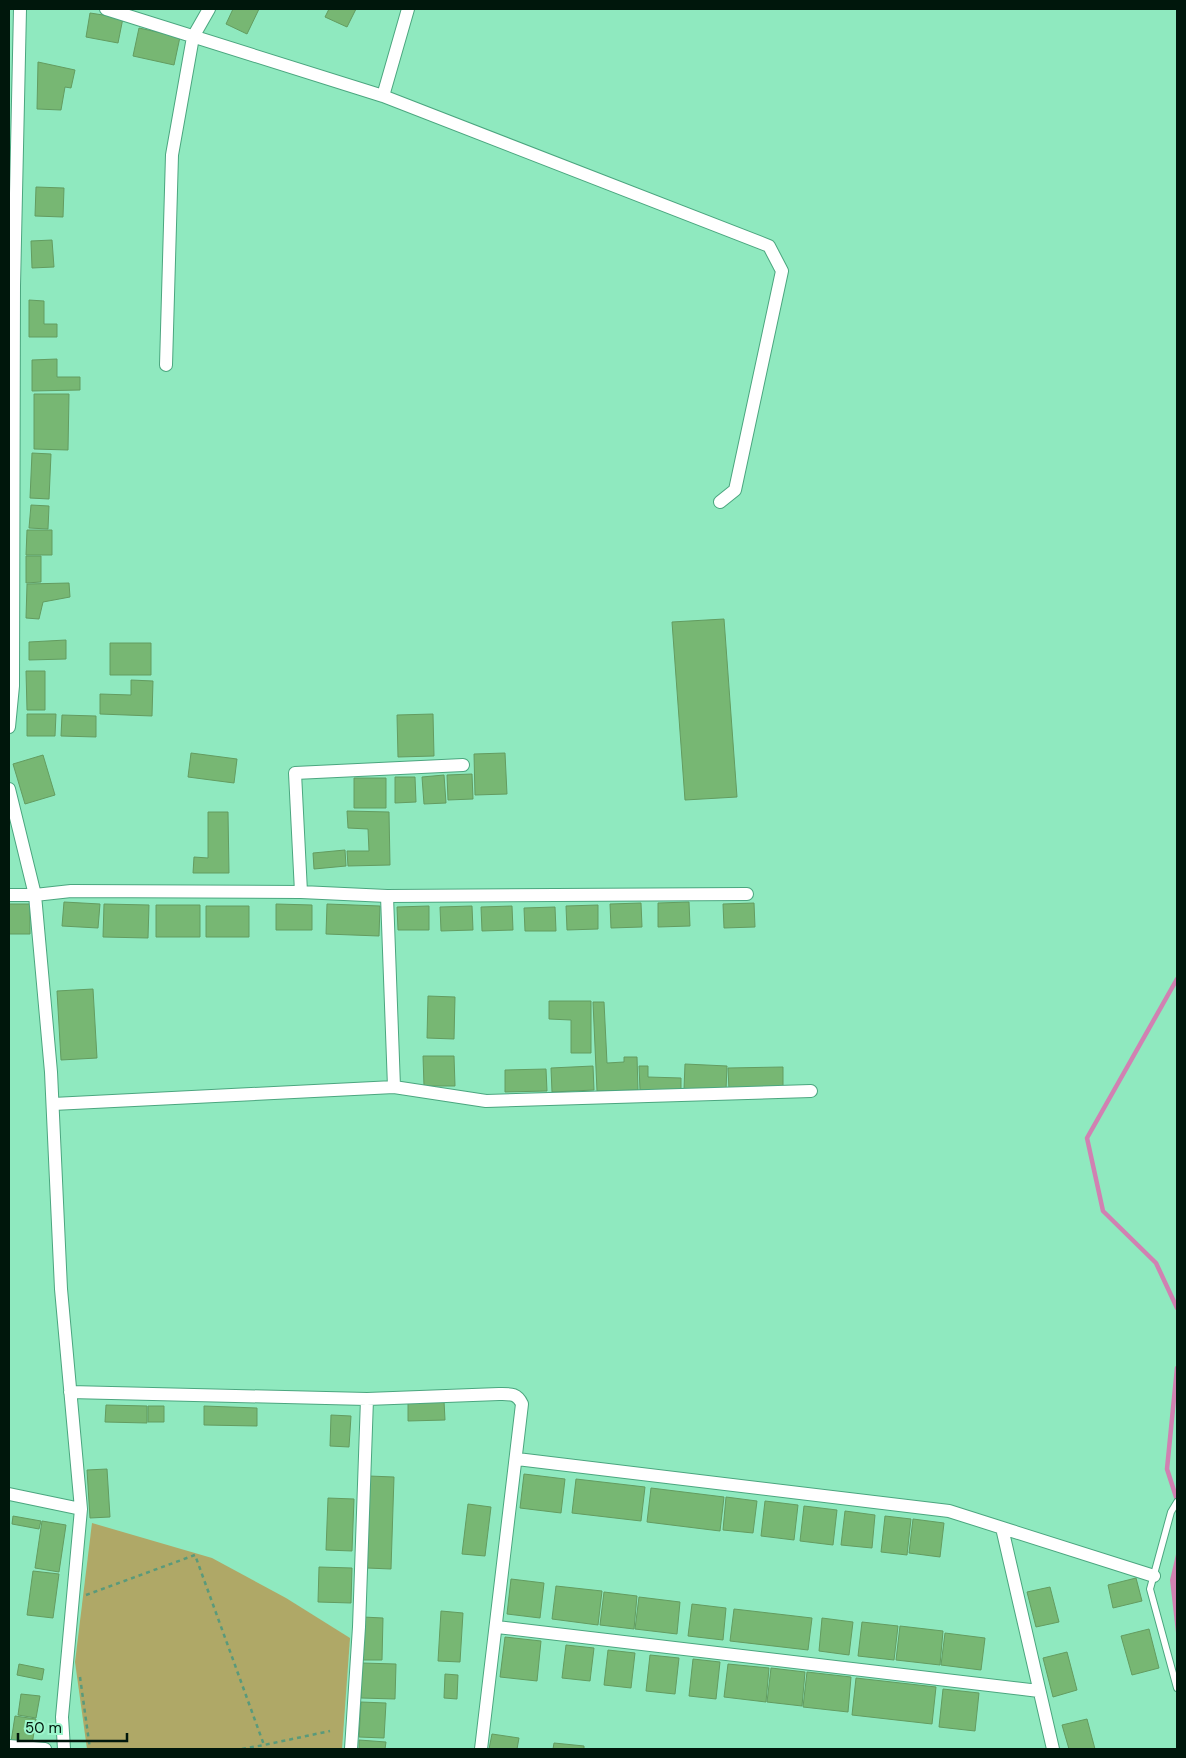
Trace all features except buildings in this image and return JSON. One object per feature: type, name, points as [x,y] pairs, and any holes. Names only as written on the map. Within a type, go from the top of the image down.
[{"type":"street","points":[[9,727],[13,686],[11,286],[20,9]]},
{"type":"street","points":[[106,9],[384,96],[769,246],[782,271],[735,490],[720,502]]},
{"type":"street","points":[[166,365],[172,155],[193,37],[209,9]]},
{"type":"street","points":[[384,96],[408,9]]},
{"type":"street","points":[[301,892],[295,773],[463,765]]},
{"type":"street","points":[[9,789],[35,895],[53,1104],[61,1289],[81,1509],[62,1717],[64,1749]]},
{"type":"street","points":[[9,895],[35,895],[71,891],[301,892],[388,896],[747,894]]},
{"type":"street","points":[[388,896],[394,1087]]},
{"type":"street","points":[[53,1104],[394,1087],[486,1101],[811,1091]]},
{"type":"street","points":[[70,1392],[367,1399],[514,1394],[520,1398],[522,1404],[517,1459],[481,1749]]},
{"type":"street","points":[[351,1749],[359,1627],[367,1399]]},
{"type":"street","points":[[517,1459],[949,1510],[1154,1576]]},
{"type":"street","points":[[9,1494],[81,1509]]},
{"type":"street","points":[[1002,1528],[1053,1749]]},
{"type":"street","points":[[496,1627],[1039,1691]]},
{"type":"street","points":[[9,1746],[45,1749]]},
{"type":"lane","points":[[1177,1502],[1171,1512],[1150,1589],[1177,1688]]},
{"type":"path","points":[[86,1595],[196,1555],[264,1745]]},
{"type":"path","points":[[80,1677],[90,1749]]},
{"type":"path","points":[[242,1749],[330,1731]]},
{"type":"shaded area","points":[[92,1523],[212,1558],[286,1598],[350,1638],[342,1749],[87,1749],[75,1662]]},
{"type":"shaded area","points":[[1177,1550],[1177,1642],[1170,1580]]},
{"type":"waterway","points":[[1177,979],[1087,1138],[1103,1211],[1156,1263],[1177,1308]]},
{"type":"waterway","points":[[1177,1368],[1167,1469],[1177,1500]]}]
